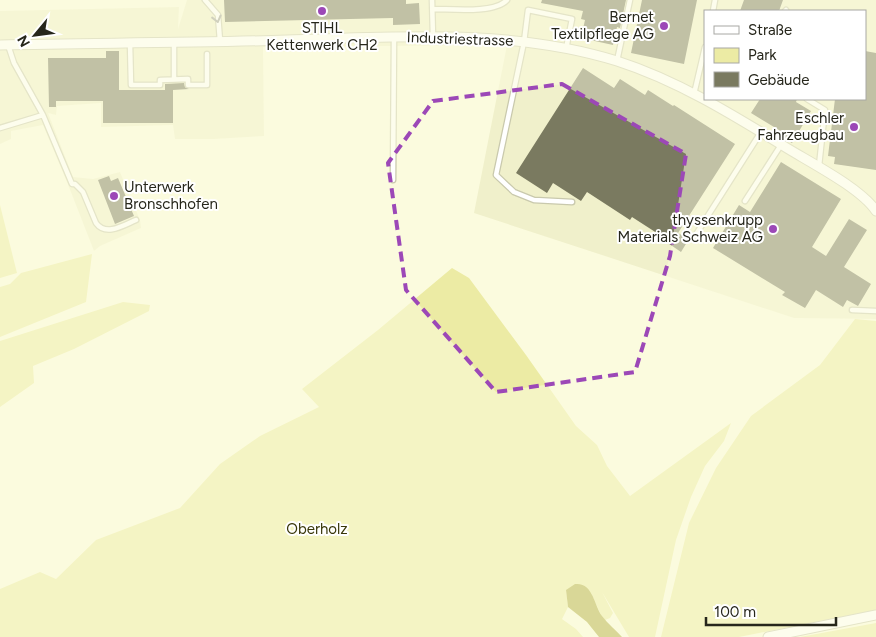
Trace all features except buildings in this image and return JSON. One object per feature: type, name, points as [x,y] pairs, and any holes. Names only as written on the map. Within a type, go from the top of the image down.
[{"type":"street","name":"Industriestrasse","points":[[4,45],[394,37],[524,42],[566,49],[617,61],[704,98]]},
{"type":"street","name":"Industriestrasse","points":[[711,101],[867,199],[876,211]]},
{"type":"street","points":[[768,637],[876,615]]},
{"type":"lane","points":[[205,0],[218,15],[220,41]]},
{"type":"lane","points":[[432,0],[433,37]]},
{"type":"lane","points":[[432,9],[489,9],[501,5],[506,0]]},
{"type":"lane","points":[[617,61],[630,0]]},
{"type":"lane","points":[[566,49],[572,19],[528,10],[524,42],[496,175],[514,192],[534,200],[572,202]]},
{"type":"lane","points":[[393,180],[394,37]]},
{"type":"lane","points":[[174,42],[174,80]]},
{"type":"lane","points":[[130,43],[131,85],[160,85],[160,80],[188,79],[188,85],[207,85],[207,54]]},
{"type":"lane","points":[[4,45],[43,115],[72,184],[75,184],[83,192],[99,228],[108,230],[136,220]]},
{"type":"lane","points":[[694,94],[704,51]]},
{"type":"lane","points":[[809,100],[825,110],[818,167]]},
{"type":"lane","points":[[0,128],[43,115]]},
{"type":"lane","points":[[695,236],[761,132]]},
{"type":"lane","points":[[746,201],[781,144]]},
{"type":"lane","points":[[852,310],[876,311]]},
{"type":"highlighted area","points":[[562,84],[686,154],[670,256],[635,372],[496,392],[406,290],[388,163],[433,101]]},
{"type":"shaded area","points":[[187,0],[876,0],[876,319],[794,318],[474,213],[507,45],[263,47],[264,136],[175,139],[173,125],[101,127],[101,103],[57,106],[56,115],[48,113],[73,177],[93,179],[120,172],[140,220],[141,228],[100,246],[94,251],[43,125],[11,131],[11,139],[0,144],[0,11],[179,7],[178,29]]},
{"type":"shaded area","points":[[575,584],[581,584],[589,590],[602,616],[622,637],[599,637],[587,622],[568,607],[566,590]]},
{"type":"green space","points":[[0,205],[17,273],[0,278]]},
{"type":"green space","points":[[92,254],[86,302],[0,337],[0,287],[10,284],[21,273]]},
{"type":"green space","name":"Oberholz","points":[[452,268],[469,278],[576,426],[597,445],[607,466],[630,496],[731,423],[724,441],[705,466],[691,497],[676,540],[655,637],[629,637],[602,592],[613,613],[610,618],[605,620],[591,593],[566,590],[568,607],[562,619],[576,629],[583,637],[0,637],[0,589],[40,572],[56,579],[96,540],[180,508],[220,464],[260,436],[319,407],[302,389],[378,330]]},
{"type":"green space","points":[[123,302],[150,305],[149,311],[74,349],[33,366],[34,383],[0,407],[0,341]]},
{"type":"green space","points":[[855,319],[876,321],[876,610],[739,637],[661,637],[689,523],[716,468],[751,416],[820,365]]},
{"type":"green space","points":[[876,623],[876,637],[800,637]]},
{"type":"place","name":"STIHL Kettenwerk CH2","points":[[322,11]]},
{"type":"place","name":"Bernet Textilpflege AG","points":[[664,26]]},
{"type":"place","name":"Eschler Fahrzeugbau","points":[[854,127]]},
{"type":"place","name":"Unterwerk Bronschhofen","points":[[114,196]]},
{"type":"place","name":"thyssenkrupp Materials Schweiz AG","points":[[773,229]]}]
